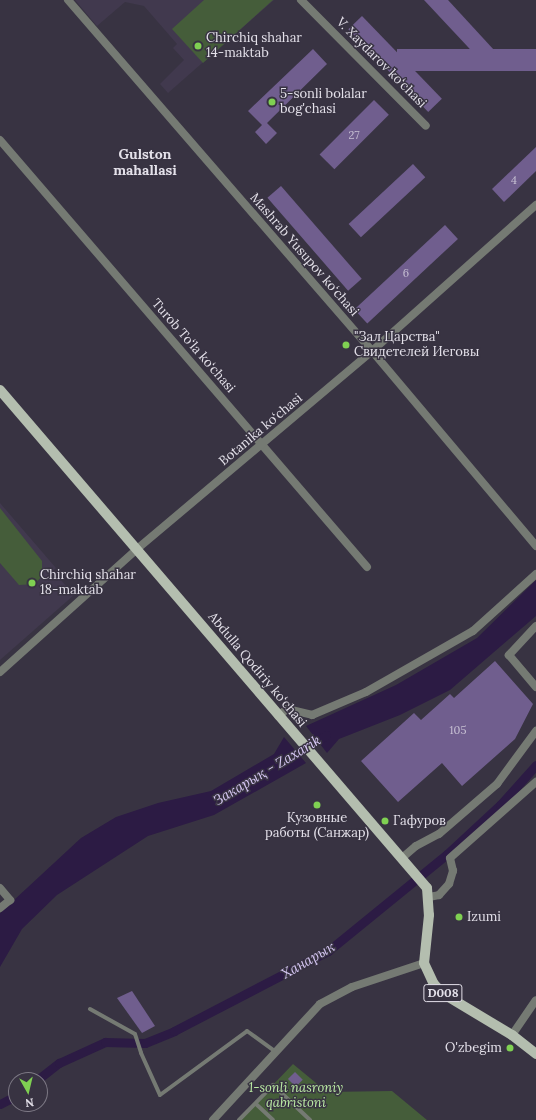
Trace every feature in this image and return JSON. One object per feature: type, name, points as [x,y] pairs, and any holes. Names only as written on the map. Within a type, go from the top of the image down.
[{"type":"main road","name":"Abdulla Qodiriy ko‘chasi","points":[[0,390],[278,716],[402,858],[428,892]]},
{"type":"main road","name":"D008","points":[[428,892],[424,963],[431,981],[442,993],[512,1035],[536,1054]]},
{"type":"street","name":"Mashrab Yusupov ko‘chasi","points":[[68,0],[372,351],[536,546]]},
{"type":"street","name":"V. Xaydarov ko‘chasi","points":[[301,0],[426,126]]},
{"type":"street","name":"Turob To‘la ko‘chasi","points":[[0,140],[367,567]]},
{"type":"street","name":"Botanika ko‘chasi","points":[[0,672],[137,550],[262,446],[372,351],[536,205]]},
{"type":"street","points":[[278,716],[288,709],[312,716],[366,692],[473,631],[536,574]]},
{"type":"street","points":[[536,626],[509,655],[536,687]]},
{"type":"street","points":[[402,858],[416,846],[439,834],[497,784],[536,731]]},
{"type":"street","points":[[428,892],[439,895],[449,884],[453,871],[450,858],[536,782]]},
{"type":"street","points":[[0,888],[10,900],[0,908]]},
{"type":"street","points":[[213,1120],[320,1004],[352,988],[424,963]]},
{"type":"street","points":[[512,1035],[536,1000]]},
{"type":"lane","points":[[90,1009],[135,1034],[141,1053],[160,1096],[247,1031],[277,1052]]},
{"type":"lane","points":[[239,1120],[273,1085],[310,1120]]},
{"type":"lane","points":[[256,1104],[273,1120]]},
{"type":"shaded area","name":"Chirchiq shahar 14-maktab","points":[[75,0],[274,0],[168,93],[160,84],[184,60],[173,48],[177,44],[144,6],[125,2],[97,26]]},
{"type":"shaded area","name":"Chirchiq shahar 18-maktab","points":[[0,503],[56,568],[53,571],[74,595],[0,660]]},
{"type":"green space","points":[[204,0],[273,0],[203,63],[172,29]]},
{"type":"green space","points":[[0,508],[42,561],[42,576],[35,584],[19,585],[0,563]]},
{"type":"green space","name":"1-sonli nasroniy qabristoni","points":[[293,1064],[327,1092],[392,1091],[427,1120],[239,1120]]},
{"type":"water","points":[[536,580],[536,616],[450,690],[400,715],[339,739],[327,753],[306,726],[396,685],[477,638]]},
{"type":"water","points":[[284,737],[306,763],[214,815],[148,836],[57,895],[22,929],[0,967],[0,913],[81,838],[116,817],[158,803],[211,791],[274,754]]},
{"type":"building","points":[[424,0],[448,0],[494,50],[482,62]]},
{"type":"building","points":[[362,16],[442,99],[428,112],[348,29]]},
{"type":"building","points":[[313,49],[327,64],[267,123],[277,133],[266,144],[255,132],[262,125],[248,111]]},
{"type":"building","points":[[397,49],[536,49],[536,71],[397,71]]},
{"type":"building","points":[[374,100],[389,115],[334,169],[320,154]]},
{"type":"building","points":[[536,147],[536,171],[504,202],[492,189]]},
{"type":"building","points":[[413,164],[425,177],[361,237],[349,224]]},
{"type":"building","points":[[281,186],[362,279],[348,291],[267,198]]},
{"type":"building","points":[[445,225],[458,239],[367,323],[354,310]]},
{"type":"building","points":[[495,661],[533,704],[515,739],[462,786],[442,763],[398,802],[361,761],[414,713],[421,720],[450,694],[454,698]]},
{"type":"building","points":[[132,991],[155,1026],[142,1033],[117,998]]},
{"type":"building","points":[[295,1072],[303,1080],[296,1087],[288,1079]]},
{"type":"waterway","name":"Закарық - Zaxarik","points":[[288,759],[326,735]]},
{"type":"waterway","name":"Ханарык","points":[[47,1072],[59,1063],[105,1042],[145,1043],[174,1031],[328,951],[447,854],[500,805],[536,765]]},
{"type":"waterway","name":"Ханарык","points":[[0,1104],[8,1100]]},
{"type":"place","name":"Chirchiq shahar 14-maktab","points":[[198,46]]},
{"type":"place","name":"5-sonli bolalar bog'chasi","points":[[272,102]]},
{"type":"place","name":"\"Зал Царства\" Свидетелей Иеговы","points":[[346,345]]},
{"type":"place","name":"Chirchiq shahar 18-maktab","points":[[32,583]]},
{"type":"place","name":"Кузовные работы (Санжар)","points":[[317,805]]},
{"type":"place","name":"Гафуров","points":[[385,821]]},
{"type":"place","name":"Izumi","points":[[459,917]]},
{"type":"place","name":"O'zbegim","points":[[510,1048]]},
{"type":"district","name":"Gulston mahallasi","points":[[145,162]]}]
